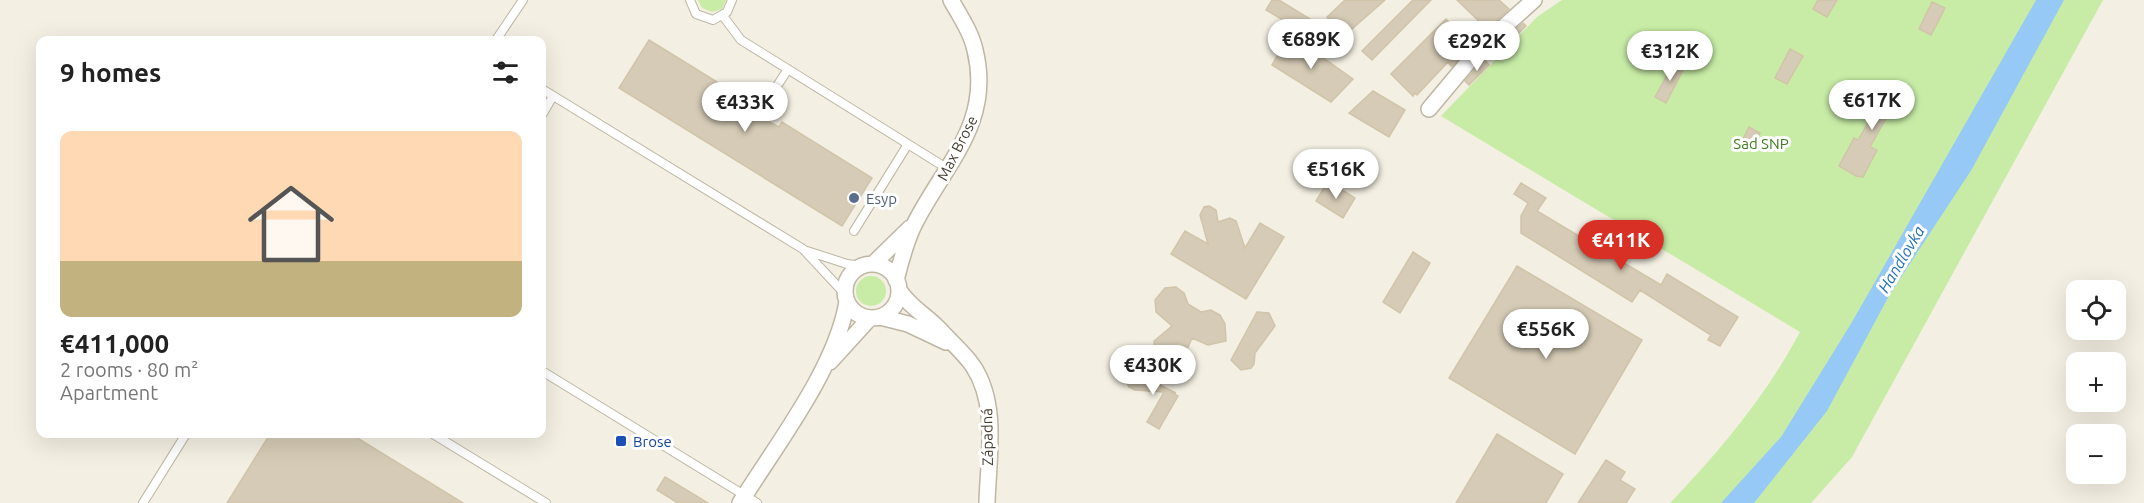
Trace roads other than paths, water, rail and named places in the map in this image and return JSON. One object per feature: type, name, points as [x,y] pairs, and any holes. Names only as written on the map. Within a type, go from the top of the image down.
[{"type":"street","name":"Max Brose","points":[[824,369],[875,318],[892,308],[914,224],[948,169],[978,108],[980,77],[975,48],[951,0]]},
{"type":"street","points":[[1429,109],[1480,48],[1534,0]]},
{"type":"street","name":"Max Brose","points":[[747,500],[824,369],[844,316],[851,274],[868,265],[914,224]]},
{"type":"street","points":[[868,265],[887,269],[897,285]]},
{"type":"street","name":"Západná","points":[[897,285],[905,300],[937,327],[973,366],[985,390],[990,422],[987,503]]},
{"type":"street","points":[[846,298],[856,314],[875,318]]},
{"type":"street","name":"Západná","points":[[875,318],[908,324],[954,346]]},
{"type":"lane","points":[[499,36],[523,0]]},
{"type":"lane","points":[[690,0],[692,9],[701,18],[713,20],[723,16],[730,8],[732,0]]},
{"type":"lane","points":[[723,16],[741,40],[948,169]]},
{"type":"lane","points":[[761,111],[788,69]]},
{"type":"lane","points":[[546,92],[803,249],[847,264],[868,265]]},
{"type":"lane","points":[[546,108],[553,96]]},
{"type":"lane","points":[[854,231],[908,144]]},
{"type":"lane","points":[[803,249],[846,298]]},
{"type":"lane","points":[[546,374],[747,500]]},
{"type":"lane","points":[[142,503],[183,438]]},
{"type":"lane","points":[[440,438],[546,503]]},
{"type":"water","name":"Handlovka","points":[[2036,0],[2064,0],[1972,169],[1890,294],[1827,411],[1754,503],[1721,503],[1781,437],[1852,322]]},
{"type":"place","name":"Esyp","points":[[854,198]]},
{"type":"place","name":"Brose","points":[[621,441]]},
{"type":"park label","name":"Sad SNP","points":[[1761,143]]}]
